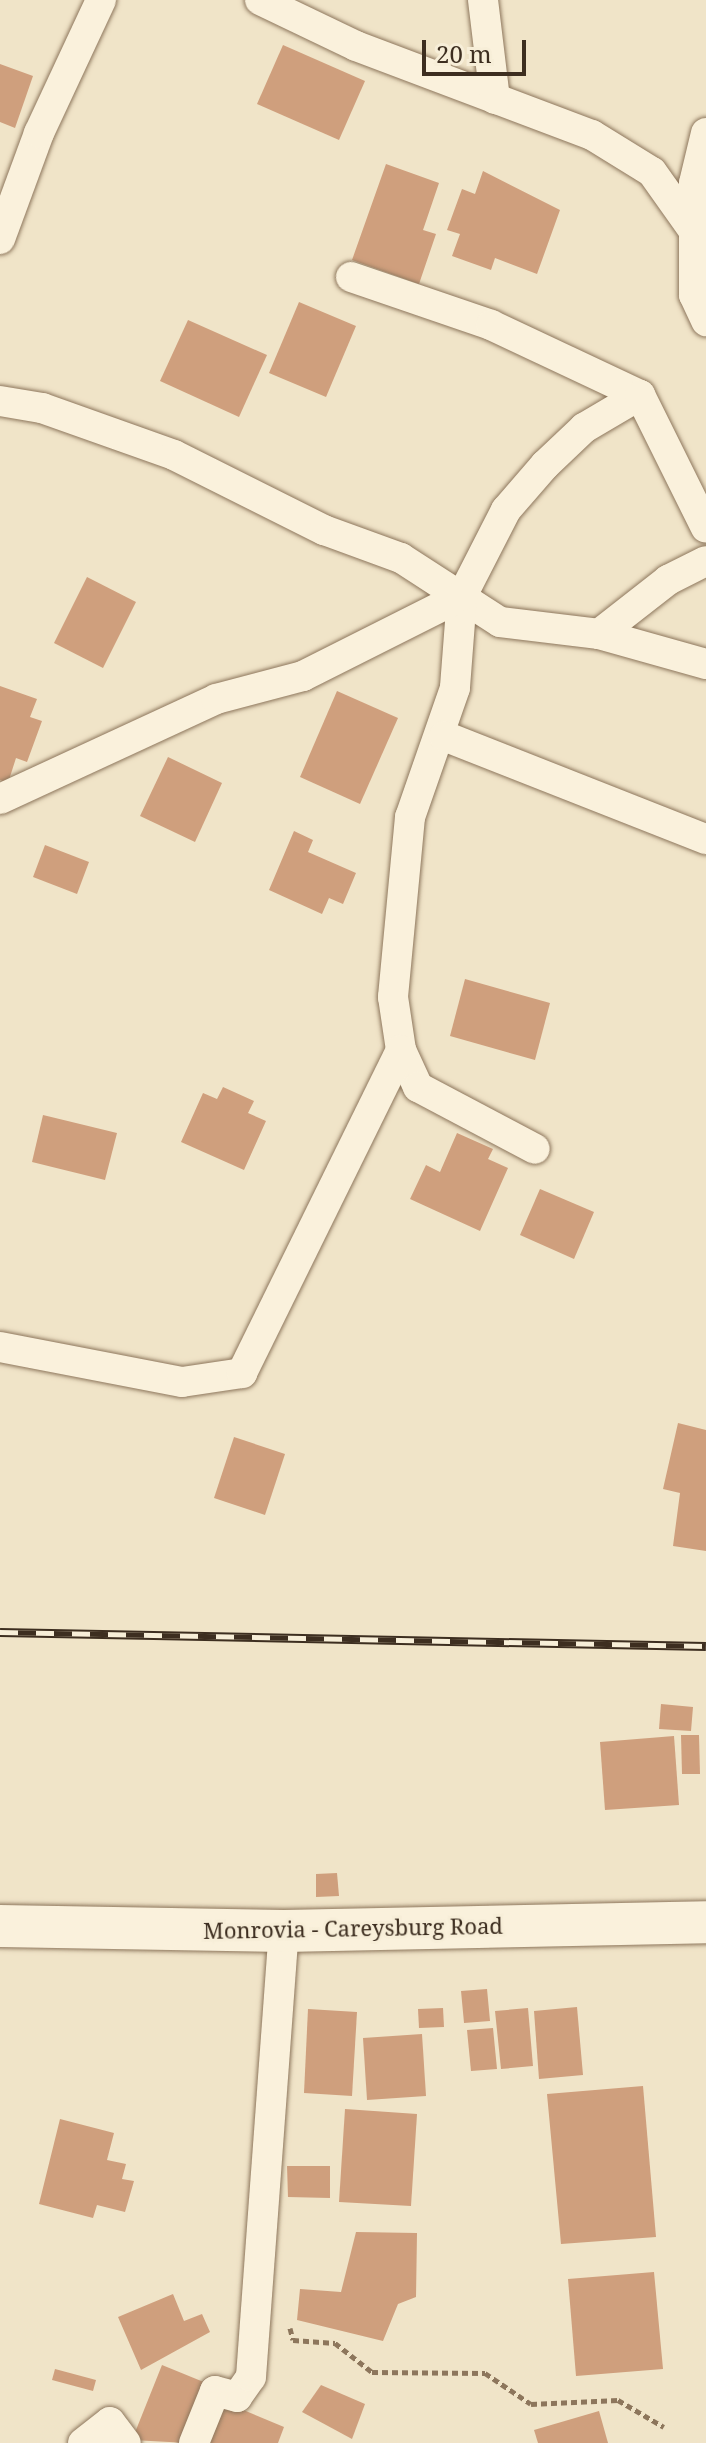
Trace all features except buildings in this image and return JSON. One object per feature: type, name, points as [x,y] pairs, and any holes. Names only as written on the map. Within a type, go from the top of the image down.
[{"type":"main road","name":"Monrovia - Careysburg Road","points":[[0,1926],[284,1931],[706,1922]]},
{"type":"street","points":[[0,239],[101,0]]},
{"type":"street","points":[[260,0],[495,99],[592,135],[652,172],[696,234]]},
{"type":"street","points":[[483,0],[495,99]]},
{"type":"street","points":[[706,133],[694,183],[694,295],[706,321]]},
{"type":"street","points":[[351,277],[491,325],[640,395],[706,528]]},
{"type":"street","points":[[535,1149],[418,1087],[401,1050],[393,997],[410,817],[444,736],[462,596],[506,510],[545,465],[584,428],[640,395]]},
{"type":"street","points":[[0,401],[42,408],[174,455],[324,530],[401,558],[500,622],[599,634],[706,664]]},
{"type":"street","points":[[599,634],[668,580],[706,561]]},
{"type":"street","points":[[0,799],[216,699],[303,676],[462,596]]},
{"type":"street","points":[[444,736],[706,839]]},
{"type":"street","points":[[0,1347],[182,1382],[242,1373],[401,1050]]},
{"type":"street","points":[[194,2443],[215,2391],[237,2397],[251,2377],[284,1931]]},
{"type":"street","points":[[83,2443],[110,2422],[126,2443]]},
{"type":"path","points":[[285,2312],[293,2340],[335,2343],[372,2372],[485,2373],[531,2404],[618,2400],[664,2427]]},
{"type":"railway","points":[[0,1632],[706,1646]]}]
